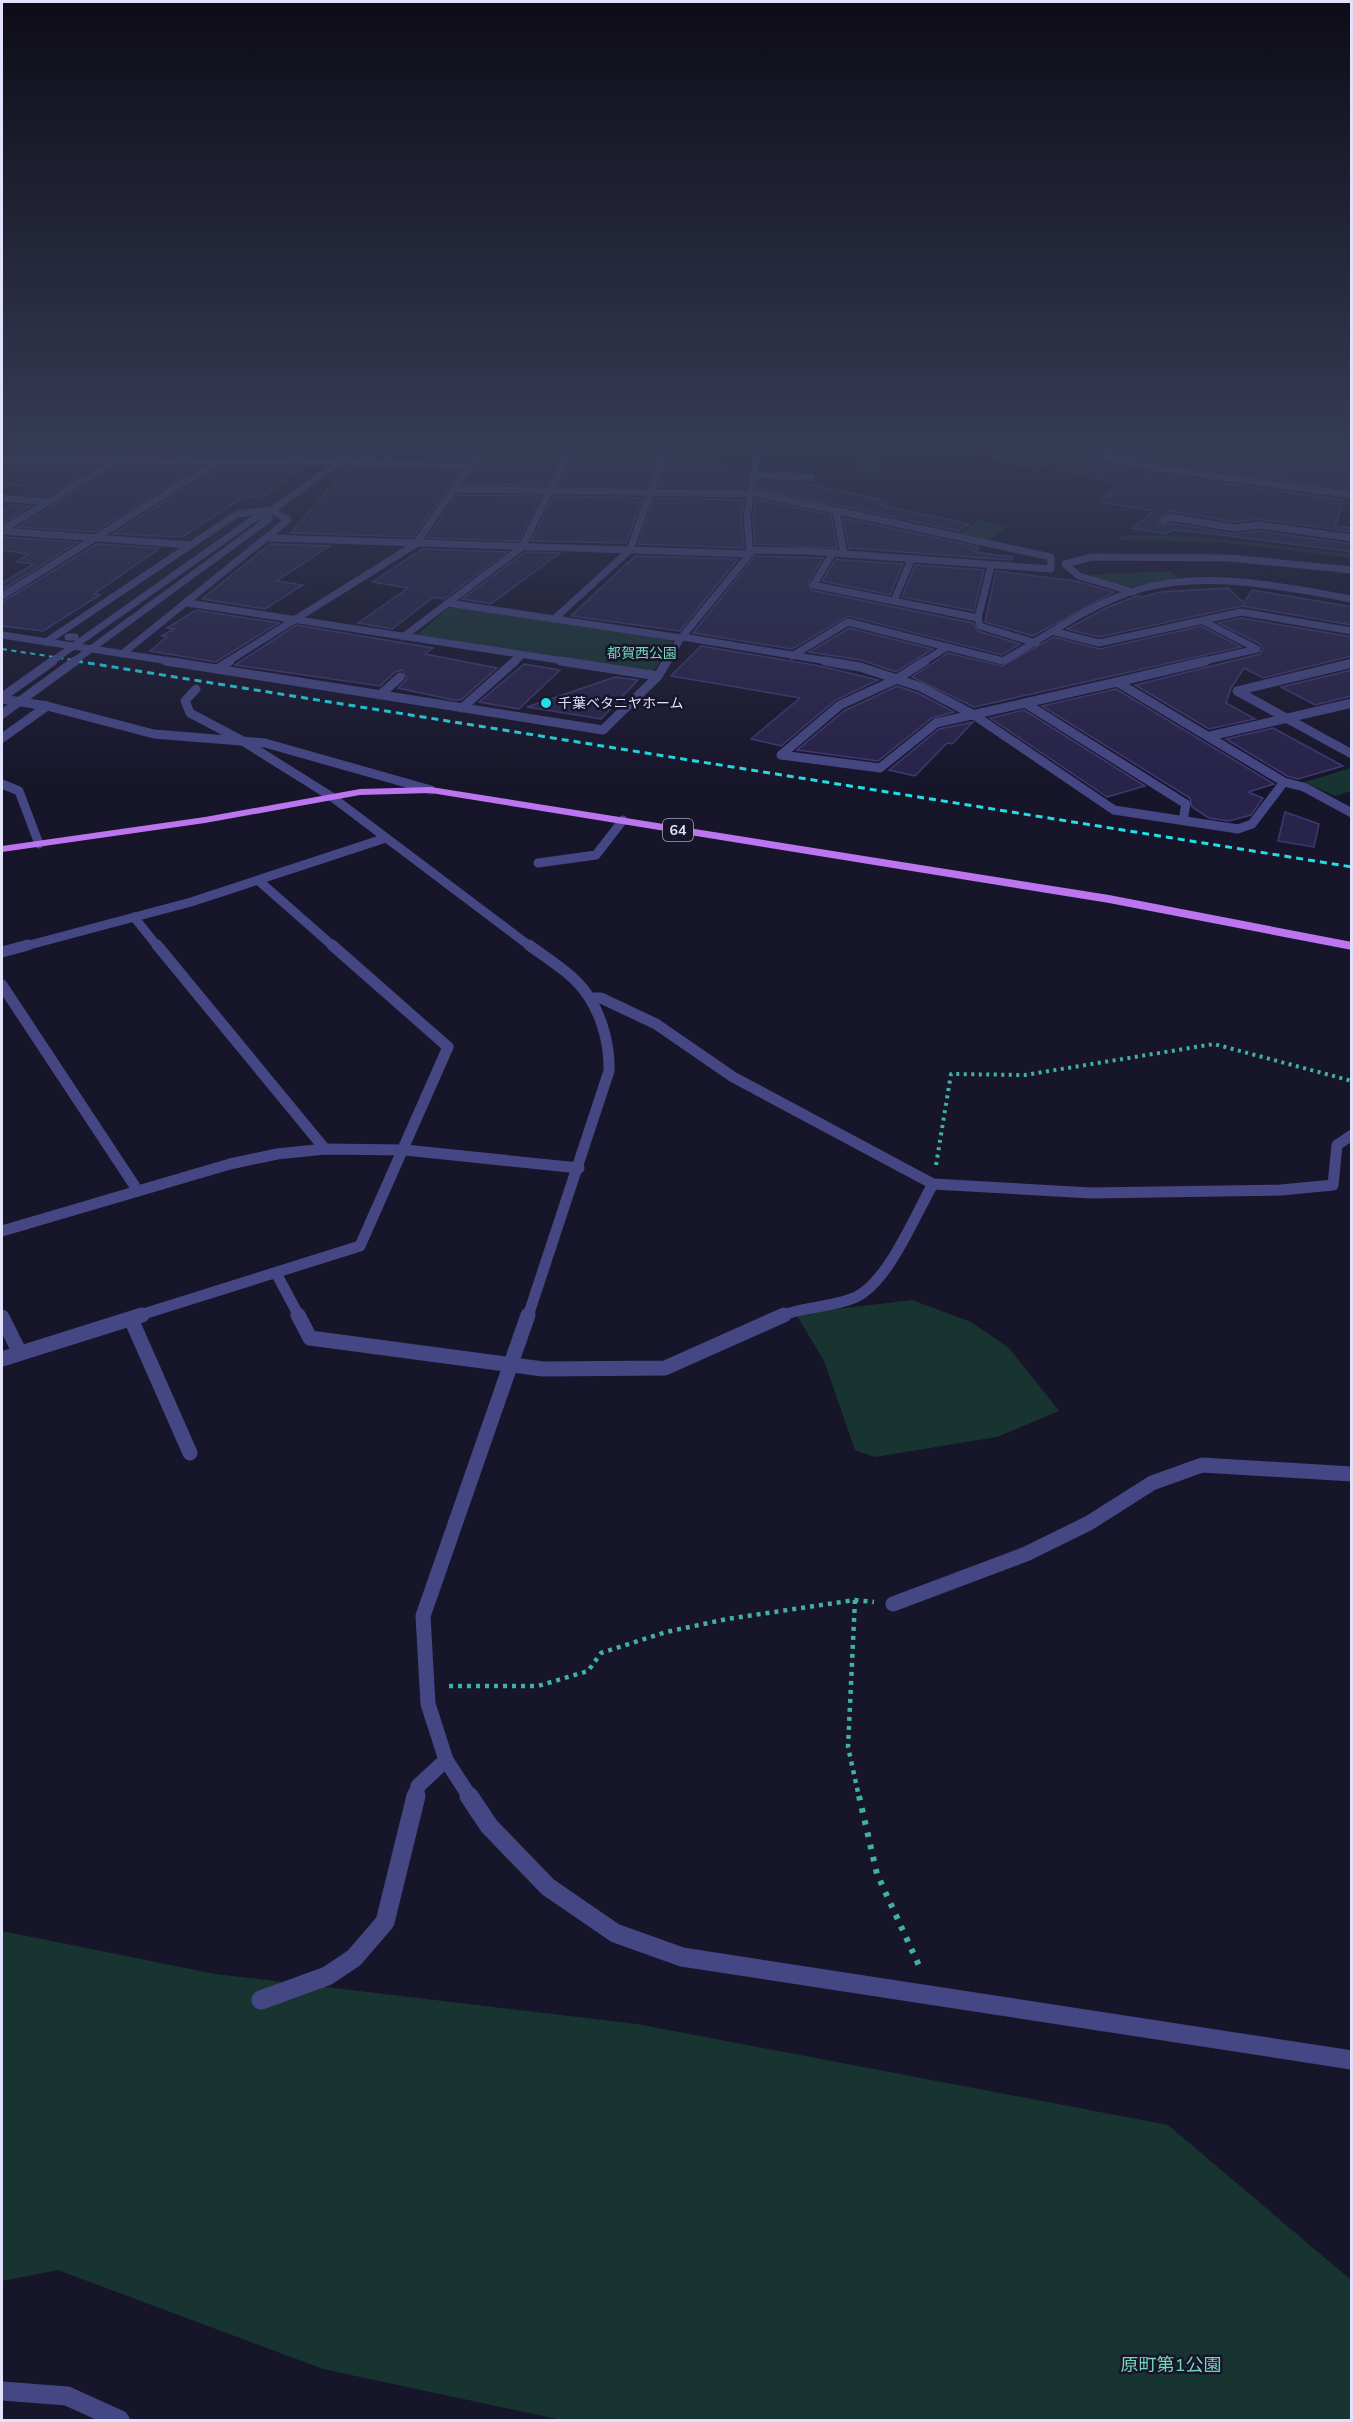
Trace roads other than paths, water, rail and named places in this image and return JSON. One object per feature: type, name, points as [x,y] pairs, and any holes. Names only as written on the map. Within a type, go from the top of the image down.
[{"type":"main road","name":"64","points":[[2,849],[332,797],[393,789],[432,790],[1109,899],[1352,946]]},
{"type":"street","points":[[2,596],[65,556]]},
{"type":"street","points":[[46,642],[174,556]]},
{"type":"street","points":[[2,698],[202,556]]},
{"type":"street","points":[[2,714],[213,556]]},
{"type":"street","points":[[122,654],[247,556]]},
{"type":"street","points":[[217,669],[397,556]]},
{"type":"street","points":[[403,636],[510,556]]},
{"type":"street","points":[[554,619],[623,556]]},
{"type":"street","points":[[2,635],[603,730],[658,676],[682,638],[748,556]]},
{"type":"street","points":[[831,556],[813,585],[978,618]]},
{"type":"street","points":[[867,556],[1051,569],[1052,557],[1047,556]]},
{"type":"street","points":[[1134,592],[1079,576],[1065,564],[1092,557],[1230,558],[1352,570]]},
{"type":"street","points":[[894,601],[911,560]]},
{"type":"street","points":[[991,566],[978,618],[980,626],[1036,644]]},
{"type":"street","points":[[792,656],[848,622],[1003,661],[1113,599],[1164,584],[1212,580],[1246,582],[1352,599]]},
{"type":"street","points":[[188,603],[658,676]]},
{"type":"street","points":[[448,603],[860,667],[921,687],[974,716],[1114,810],[1238,829],[1252,825],[1284,782]]},
{"type":"street","points":[[1056,632],[1100,643],[1241,612],[1352,631]]},
{"type":"street","points":[[948,647],[897,679],[840,705],[781,755],[880,768],[936,723],[1257,650],[1203,621]]},
{"type":"street","points":[[462,708],[522,655]]},
{"type":"street","points":[[1350,752],[1237,691],[1352,663]]},
{"type":"street","points":[[380,695],[400,677]]},
{"type":"street","points":[[1117,682],[1284,782],[1304,787],[1352,813]]},
{"type":"street","points":[[196,689],[185,701],[190,713],[241,740],[332,797],[577,981],[590,998],[610,1050],[609,1071],[579,1168],[423,1616],[428,1704],[446,1760],[489,1826],[548,1887],[615,1933],[682,1957],[1352,2060]]},
{"type":"street","points":[[2,698],[47,706],[154,734],[241,740],[295,750],[432,790]]},
{"type":"street","points":[[1025,703],[1186,804],[1183,820]]},
{"type":"street","points":[[1210,736],[1352,703]]},
{"type":"street","points":[[2,738],[47,706]]},
{"type":"street","points":[[2,784],[19,791],[39,844]]},
{"type":"street","points":[[538,863],[596,855],[623,820]]},
{"type":"street","points":[[2,952],[259,881],[386,838]]},
{"type":"street","points":[[2,1359],[360,1246],[405,1150],[448,1047],[259,881]]},
{"type":"street","points":[[134,917],[325,1149]]},
{"type":"street","points":[[2,985],[138,1191]]},
{"type":"street","points":[[590,998],[601,998],[656,1024],[733,1077],[933,1184],[1091,1193],[1281,1190],[1333,1185],[1337,1145],[1352,1135]]},
{"type":"street","points":[[2,1231],[230,1164],[277,1154],[325,1149],[405,1150],[579,1168]]},
{"type":"street","points":[[276,1273],[310,1338],[543,1369],[665,1368],[786,1314],[834,1305],[858,1296],[875,1281],[890,1261],[933,1184]]},
{"type":"street","points":[[2,1317],[20,1353]]},
{"type":"street","points":[[131,1319],[190,1453]]},
{"type":"street","points":[[893,1604],[1026,1554],[1089,1523],[1152,1483],[1202,1466],[1352,1474]]},
{"type":"street","points":[[261,2000],[327,1976],[354,1958],[385,1922],[418,1786],[446,1760]]},
{"type":"street","points":[[2,2391],[67,2396],[120,2421]]},
{"type":"railway","points":[[2,649],[86,662]]},
{"type":"railway","points":[[76,661],[1352,867]]},
{"type":"place","name":"千葉ベタニヤホーム","points":[[546,703]]},
{"type":"park label","name":"都賀西公園","points":[[642,653]]},
{"type":"park label","name":"原町第1公園","points":[[1171,2365]]}]
